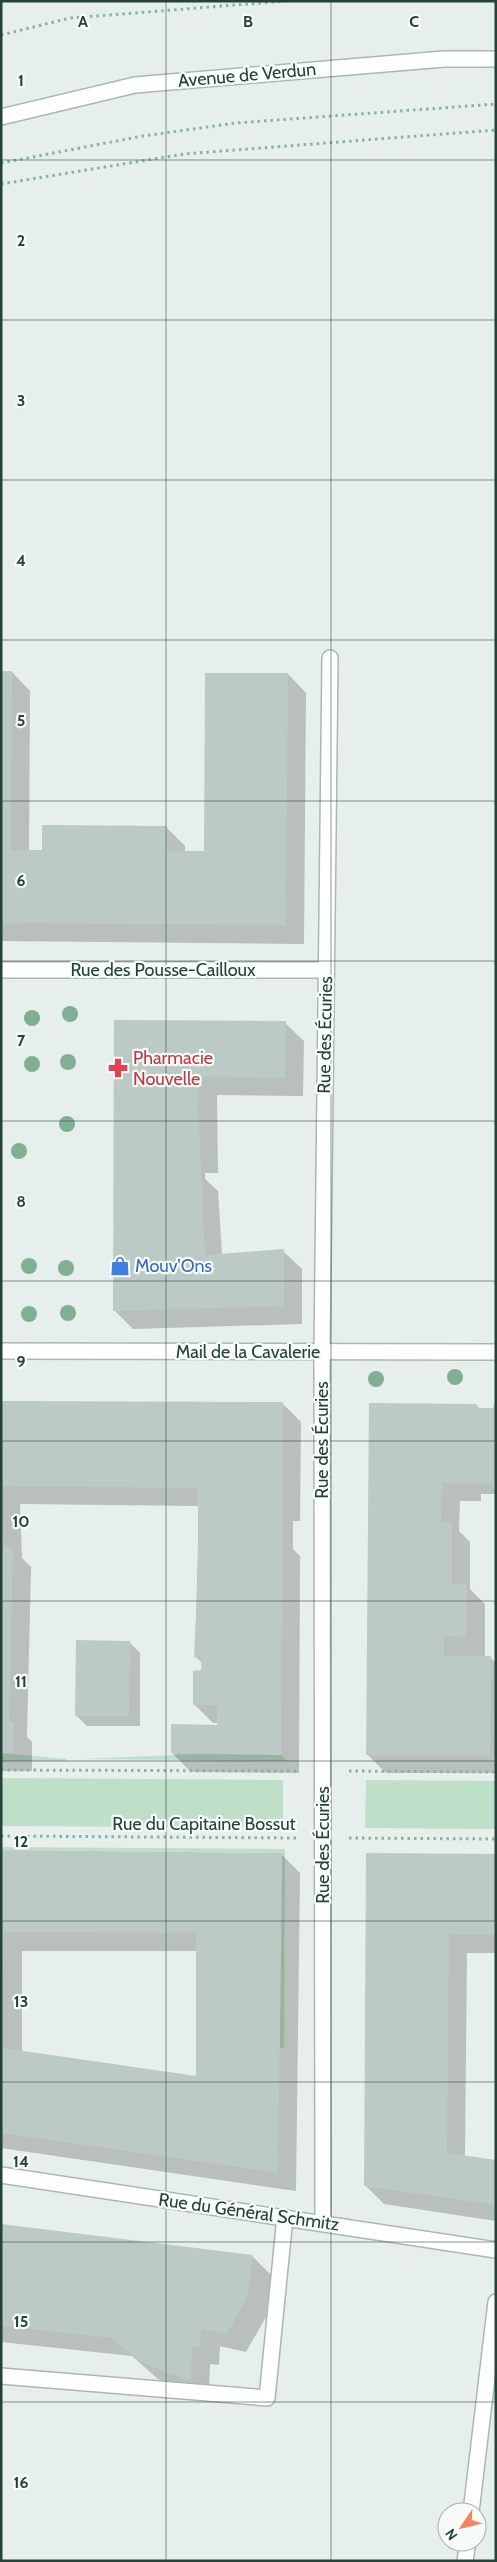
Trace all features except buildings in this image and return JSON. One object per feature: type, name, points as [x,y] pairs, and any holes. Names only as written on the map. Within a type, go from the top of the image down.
[{"type":"street","name":"Avenue de Verdun","points":[[1,117],[135,85],[444,59],[496,59]]},
{"type":"street","name":"Rue des Écuries","points":[[323,2222],[322,1352],[330,658]]},
{"type":"street","name":"Rue des Pousse-Cailloux","points":[[1,970],[326,970]]},
{"type":"street","name":"Mail de la Cavalerie","points":[[1,1351],[496,1352]]},
{"type":"street","name":"Rue du Général Schmitz","points":[[1,2175],[323,2222],[496,2250]]},
{"type":"street","points":[[1,2376],[267,2398],[285,2217]]},
{"type":"street","points":[[472,2502],[496,2302]]},
{"type":"path","points":[[1,35],[70,18],[287,1]]},
{"type":"path","points":[[1,163],[143,136],[236,124],[496,104]]},
{"type":"path","points":[[1,184],[184,154],[496,130]]},
{"type":"path","points":[[1,1770],[496,1772]]},
{"type":"path","name":"Rue du Capitaine Bossut","points":[[1,1836],[496,1839]]},
{"type":"green space","points":[[1,1753],[66,1759],[66,1761],[1,1761]]},
{"type":"green space","points":[[200,1754],[281,1755],[287,1761],[80,1759]]},
{"type":"green space","points":[[1,1778],[283,1780],[283,1828],[1,1826]]},
{"type":"green space","points":[[366,1780],[496,1781],[496,1829],[365,1828]]},
{"type":"green space","points":[[1,1847],[285,1849],[284,2048],[280,2048],[282,1853],[1,1850]]},
{"type":"place","name":"Pharmacie Nouvelle","points":[[118,1068]]},
{"type":"place","name":"Mouv'Ons","points":[[120,1266]]}]
